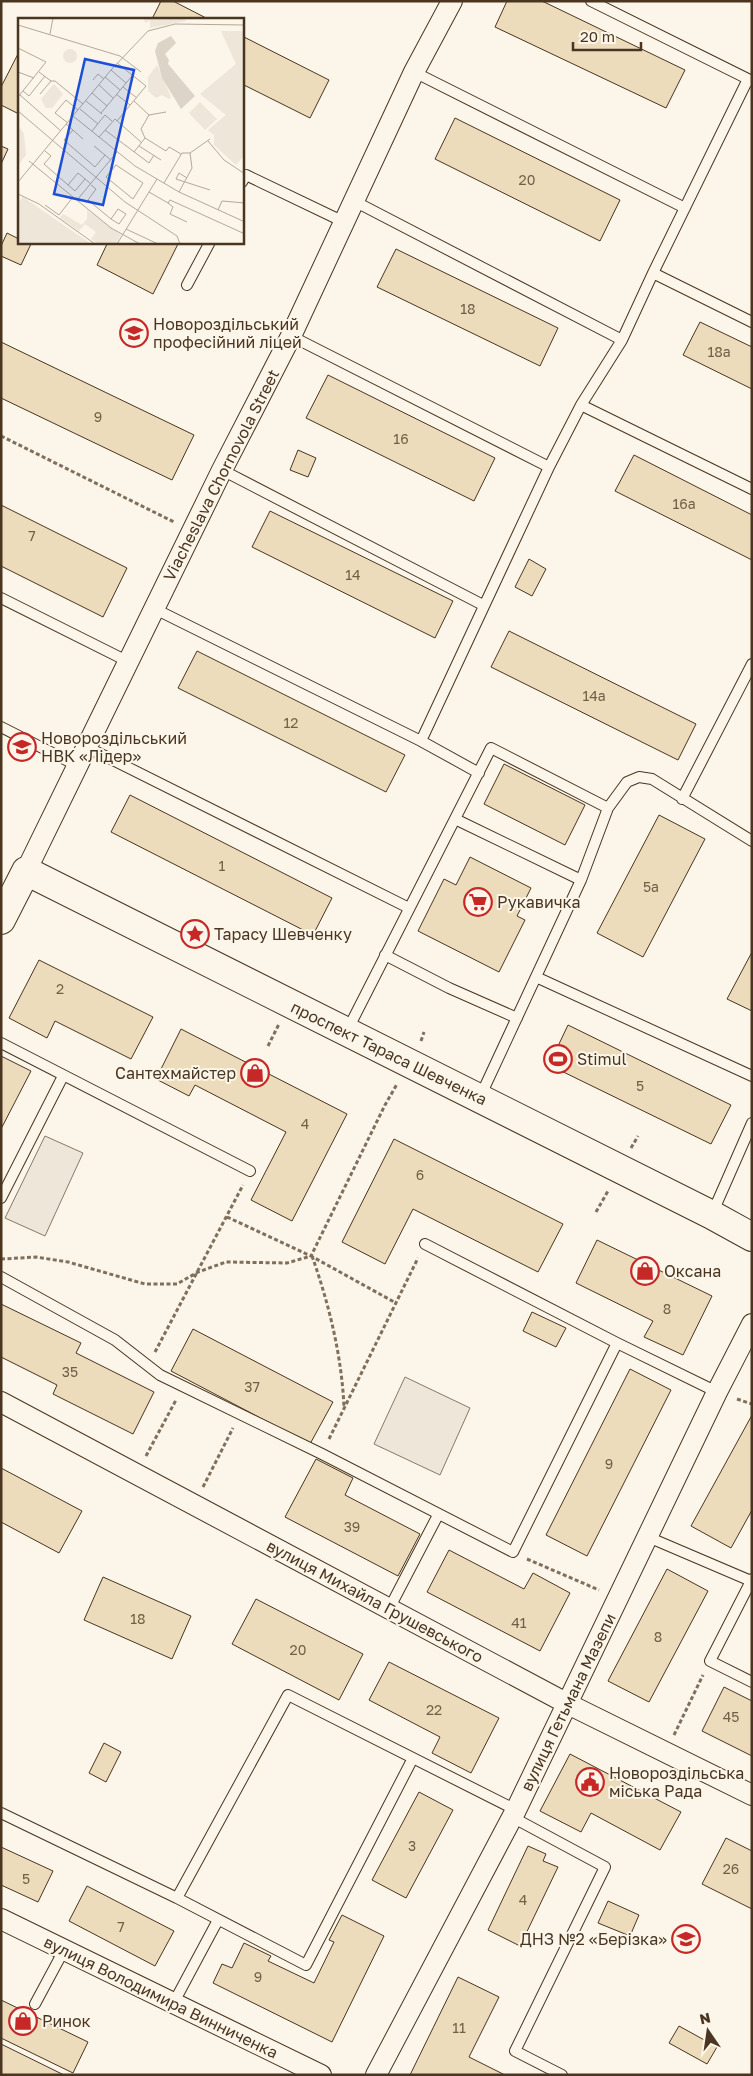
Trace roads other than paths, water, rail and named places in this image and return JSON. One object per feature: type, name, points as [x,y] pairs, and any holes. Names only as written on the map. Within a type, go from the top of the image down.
[{"type":"street","name":"Viacheslava Chornovola Street","points":[[1,920],[88,747],[222,470],[291,336],[414,72],[452,1]]},
{"type":"street","name":"проспект Тараса Шевченка","points":[[26,871],[480,1098],[752,1237]]},
{"type":"street","name":"вулиця Гетьмана Мазепи","points":[[376,2075],[514,1814],[717,1392],[752,1324]]},
{"type":"street","name":"вулиця Михайла Грушевського","points":[[1,1402],[568,1704],[752,1794]]},
{"type":"street","name":"вулиця Володимира Винниченка","points":[[1,1918],[174,2004],[297,2070],[321,2075]]},
{"type":"lane","points":[[421,741],[549,467],[580,406],[622,340],[652,273],[750,80],[591,1]]},
{"type":"lane","points":[[414,72],[685,208]]},
{"type":"lane","points":[[244,179],[246,176],[344,222]]},
{"type":"lane","points":[[354,201],[622,340]]},
{"type":"lane","points":[[187,285],[209,244]]},
{"type":"lane","points":[[652,273],[752,322]]},
{"type":"lane","points":[[291,336],[549,467]]},
{"type":"lane","points":[[580,406],[752,489]]},
{"type":"lane","points":[[222,470],[484,605]]},
{"type":"lane","points":[[1,598],[128,662]]},
{"type":"lane","points":[[155,608],[421,741],[478,773]]},
{"type":"lane","points":[[682,799],[752,664]]},
{"type":"lane","points":[[1,727],[78,766]]},
{"type":"lane","points":[[88,747],[409,908]]},
{"type":"lane","points":[[346,1032],[491,748],[608,808]]},
{"type":"lane","points":[[480,1098],[581,880],[608,808],[628,782],[639,777],[652,779],[752,841]]},
{"type":"lane","points":[[455,819],[581,880]]},
{"type":"lane","points":[[385,955],[449,988],[517,1018]]},
{"type":"lane","points":[[536,978],[752,1076]]},
{"type":"lane","points":[[1,1043],[250,1171]]},
{"type":"lane","points":[[1,1198],[63,1076]]},
{"type":"lane","points":[[712,1215],[752,1123]]},
{"type":"lane","points":[[424,1244],[717,1392]]},
{"type":"lane","points":[[1,1277],[115,1340],[148,1366],[184,1386],[513,1552],[617,1343]]},
{"type":"lane","points":[[389,1608],[438,1515]]},
{"type":"lane","points":[[648,1537],[751,1580],[710,1661],[752,1682]]},
{"type":"lane","points":[[177,1898],[288,1695],[413,1758],[605,1867],[515,2052],[562,2075]]},
{"type":"lane","points":[[1,1813],[177,1898],[306,1965],[413,1758]]},
{"type":"lane","points":[[174,2004],[218,1920]]},
{"type":"lane","points":[[35,2004],[64,1950]]},
{"type":"place","name":"Новороздільський професійний ліцей","points":[[134,333]]},
{"type":"place","name":"Новороздільський НВК «Лідер»","points":[[22,747]]},
{"type":"place","name":"Рукавичка","points":[[478,902]]},
{"type":"place","name":"Тарасу Шевченку","points":[[195,934]]},
{"type":"place","name":"Stimul","points":[[558,1059]]},
{"type":"place","name":"Сантехмайстер","points":[[255,1073]]},
{"type":"place","name":"Оксана","points":[[645,1271]]},
{"type":"place","name":"Новороздільська міська Рада","points":[[590,1782]]},
{"type":"place","name":"ДНЗ №2 «Берізка»","points":[[686,1939]]},
{"type":"place","name":"Ринок","points":[[23,2021]]}]
